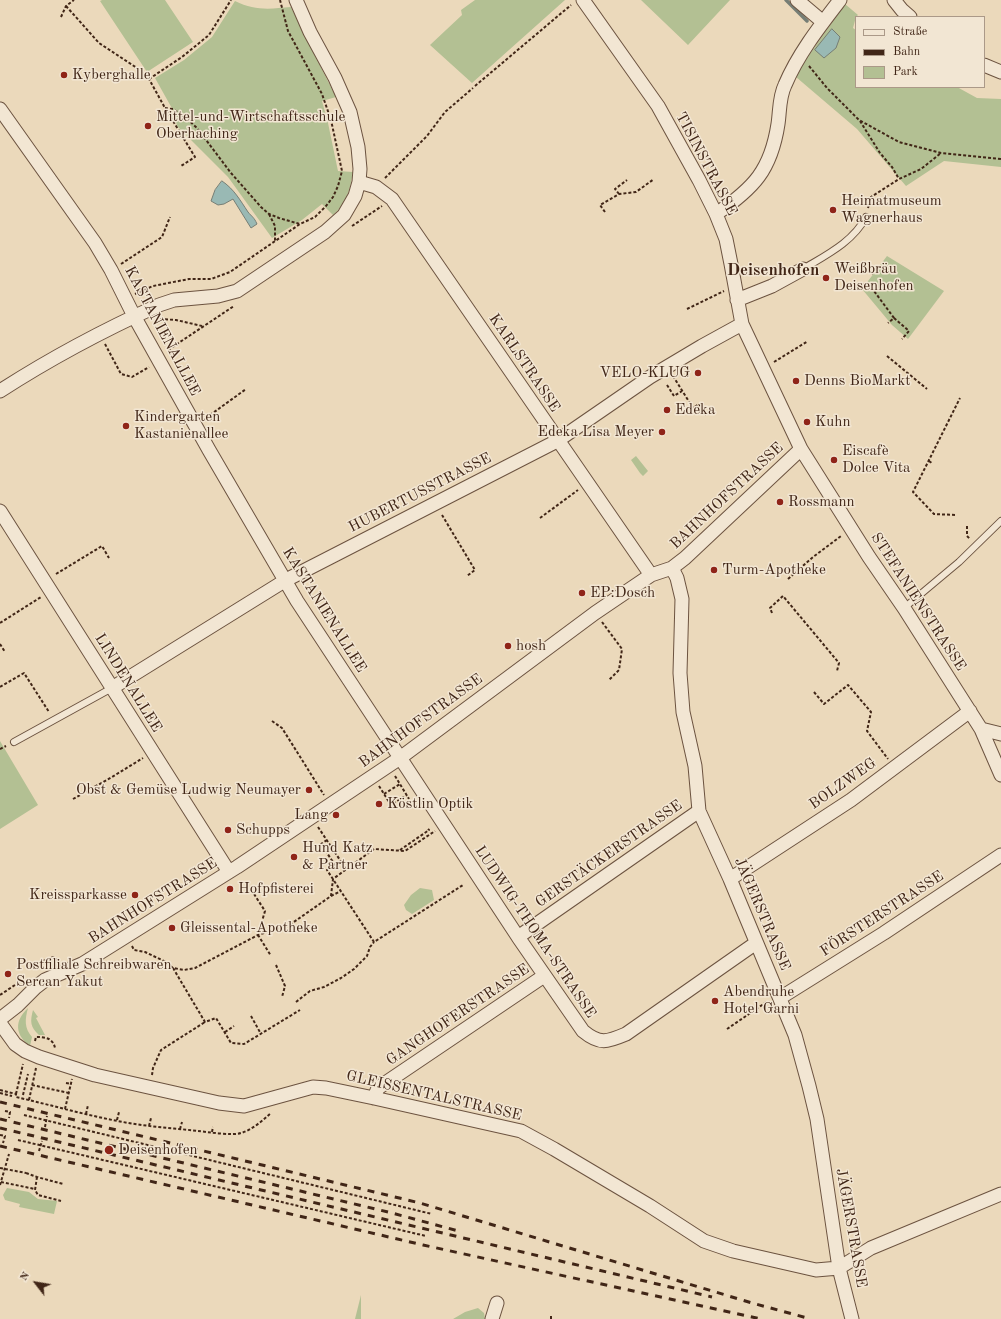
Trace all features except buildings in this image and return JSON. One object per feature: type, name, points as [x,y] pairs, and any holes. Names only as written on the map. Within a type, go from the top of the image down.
[{"type":"street","points":[[0,391],[28,373],[99,334],[159,305],[174,300],[218,296],[238,291],[325,232],[344,215],[355,196],[359,182],[360,169],[358,148],[350,112],[335,78],[310,32],[296,0]]},
{"type":"street","name":"TISINSTRASSE","points":[[583,0],[658,106],[700,180],[726,239],[732,264],[742,324],[801,449]]},
{"type":"street","points":[[797,0],[823,22]]},
{"type":"street","points":[[716,214],[743,194],[764,169],[770,156],[774,141],[784,86],[800,55],[840,0]]},
{"type":"street","points":[[894,0],[909,16]]},
{"type":"street","points":[[985,65],[1001,72]]},
{"type":"street","name":"KASTANIENALLEE","points":[[0,109],[95,243],[111,270],[125,299],[138,314],[159,362],[195,426],[297,601],[400,758]]},
{"type":"street","name":"KARLSTRASSE","points":[[359,182],[376,187],[392,200],[651,575]]},
{"type":"street","points":[[737,300],[772,286],[803,270]]},
{"type":"street","name":"HUBERTUSSTRASSE","points":[[112,688],[286,580],[557,441],[650,377],[742,324]]},
{"type":"street","name":"STEFANIENSTRASSE","points":[[801,449],[869,557],[970,710],[1000,766]]},
{"type":"street","name":"BAHNHOFSTRASSE","points":[[0,1019],[18,1005],[33,981],[45,980],[82,964],[229,872],[400,758],[595,613],[651,575],[672,568],[686,558],[801,449]]},
{"type":"street","name":"LINDENALLEE","points":[[0,512],[229,872]]},
{"type":"street","name":"JÄGERSTRASSE","points":[[672,568],[677,578],[682,598],[680,680],[683,712],[695,766],[699,810],[730,879],[795,1035],[817,1119],[839,1268],[852,1319]]},
{"type":"street","name":"BOLZWEG","points":[[730,879],[851,800],[970,710]]},
{"type":"street","points":[[981,729],[1001,734]]},
{"type":"street","name":"LUDWIG-THOMA-STRASSE","points":[[400,758],[544,976],[583,1031],[593,1039],[608,1041],[626,1034],[756,943]]},
{"type":"street","name":"GERSTÄCKERSTRASSE","points":[[518,937],[699,810]]},
{"type":"street","name":"FÖRSTERSTRASSE","points":[[779,996],[884,932],[1001,855]]},
{"type":"street","name":"GANGHOFERSTRASSE","points":[[374,1098],[378,1088],[544,976]]},
{"type":"street","name":"GLEISSENTALSTRASSE","points":[[0,1023],[15,1044],[25,1051],[39,1057],[95,1075],[219,1103],[244,1106],[313,1087],[344,1091],[521,1132],[568,1157],[650,1206],[704,1241],[733,1252],[816,1270],[839,1268],[871,1248],[1001,1194]]},
{"type":"street","points":[[492,1319],[497,1303]]},
{"type":"lane","points":[[803,270],[851,238],[862,226],[866,217]]},
{"type":"lane","points":[[904,608],[958,562],[1001,521]]},
{"type":"lane","points":[[14,742],[112,688]]},
{"type":"path","points":[[61,17],[66,6],[74,0]]},
{"type":"path","points":[[148,79],[182,57],[209,35],[231,0]]},
{"type":"path","points":[[125,299],[153,286],[189,279],[210,279],[230,272],[300,224],[315,217],[333,197],[338,186],[342,170],[331,120],[322,94],[288,31],[280,0]]},
{"type":"path","points":[[66,6],[99,44],[137,68],[148,79],[164,108],[195,157],[181,166]]},
{"type":"path","points":[[376,187],[427,136],[445,112],[569,7]]},
{"type":"path","points":[[800,55],[827,88],[860,120],[880,153],[892,167],[899,179]]},
{"type":"path","points":[[164,108],[174,109],[197,128],[231,173],[269,214],[300,224]]},
{"type":"path","points":[[860,120],[899,142],[942,153],[1001,159]]},
{"type":"path","points":[[871,197],[899,179],[921,169],[942,153]]},
{"type":"path","points":[[605,212],[600,205],[619,194],[636,192],[654,179]]},
{"type":"path","points":[[619,194],[615,189],[628,180]]},
{"type":"path","points":[[269,214],[275,226],[275,242]]},
{"type":"path","points":[[111,270],[162,237],[170,217]]},
{"type":"path","points":[[852,287],[863,284],[874,291],[894,318],[909,332],[902,339]]},
{"type":"path","points":[[687,309],[735,286]]},
{"type":"path","points":[[138,314],[150,318],[176,320],[203,326]]},
{"type":"path","points":[[888,324],[894,318]]},
{"type":"path","points":[[99,334],[121,374],[132,377],[159,362]]},
{"type":"path","points":[[763,369],[808,341]]},
{"type":"path","points":[[887,356],[926,389]]},
{"type":"path","points":[[677,383],[693,408],[699,404],[707,416]]},
{"type":"path","points":[[667,385],[674,396],[682,391]]},
{"type":"path","points":[[195,426],[246,389]]},
{"type":"path","points":[[956,515],[934,514],[914,492],[960,398]]},
{"type":"path","points":[[929,461],[933,464]]},
{"type":"path","points":[[540,518],[587,484]]},
{"type":"path","points":[[435,504],[476,570],[467,576]]},
{"type":"path","points":[[967,526],[967,536],[976,545]]},
{"type":"path","points":[[788,579],[813,557],[851,528]]},
{"type":"path","points":[[0,623],[47,586],[102,546],[109,558]]},
{"type":"path","points":[[772,613],[770,608],[782,596],[839,663],[837,672]]},
{"type":"path","points":[[595,613],[622,649],[619,670],[609,680]]},
{"type":"path","points":[[0,644],[5,652]]},
{"type":"path","points":[[0,687],[24,673],[54,720]]},
{"type":"path","points":[[814,692],[824,704],[848,685],[872,712],[867,731],[894,768]]},
{"type":"path","points":[[272,721],[282,728],[330,805]]},
{"type":"path","points":[[73,799],[112,778],[153,752]]},
{"type":"path","points":[[388,766],[409,799]]},
{"type":"path","points":[[373,776],[391,805],[406,795]]},
{"type":"path","points":[[384,794],[400,784]]},
{"type":"path","points":[[312,817],[346,869]]},
{"type":"path","points":[[398,851],[430,830],[428,829]]},
{"type":"path","points":[[331,896],[333,879],[374,849],[405,851],[434,832]]},
{"type":"path","points":[[327,840],[321,844],[335,864],[327,870],[374,942]]},
{"type":"path","points":[[296,1002],[310,991],[324,987],[354,969],[367,956],[370,947],[374,942],[463,885]]},
{"type":"path","points":[[173,968],[184,970],[195,968],[258,935],[291,924],[331,896],[341,891]]},
{"type":"path","points":[[254,894],[265,912],[258,935],[271,956]]},
{"type":"path","points":[[125,938],[134,950],[145,952],[164,961],[173,968],[205,1022]]},
{"type":"path","points":[[33,965],[53,957],[60,962],[65,972]]},
{"type":"path","points":[[276,965],[285,986],[282,997]]},
{"type":"path","points":[[0,995],[33,981]]},
{"type":"path","points":[[727,1029],[779,996]]},
{"type":"path","points":[[150,1087],[153,1068],[161,1050],[205,1022],[216,1018],[231,1043],[244,1044],[300,1010]]},
{"type":"path","points":[[251,1016],[261,1034]]},
{"type":"path","points":[[225,1032],[234,1026]]},
{"type":"path","points":[[36,1037],[45,1037],[49,1039],[55,1046],[55,1051]]},
{"type":"path","points":[[29,1100],[39,1057]]},
{"type":"path","points":[[16,1094],[25,1059]]},
{"type":"path","points":[[65,1109],[75,1068]]},
{"type":"path","points":[[23,1095],[28,1074]]},
{"type":"path","points":[[66,1083],[71,1084]]},
{"type":"path","points":[[32,1085],[69,1093]]},
{"type":"path","points":[[0,1090],[16,1094],[16,1097],[86,1114],[149,1126],[212,1132],[240,1134],[257,1124],[272,1112]]},
{"type":"path","points":[[0,1094],[12,1096]]},
{"type":"path","points":[[62,1100],[67,1101]]},
{"type":"path","points":[[86,1114],[88,1105]]},
{"type":"path","points":[[5,1111],[10,1112],[9,1118]]},
{"type":"path","points":[[117,1120],[119,1112]]},
{"type":"path","points":[[24,1116],[432,1214]]},
{"type":"path","points":[[45,1127],[47,1116]]},
{"type":"path","points":[[149,1126],[151,1118]]},
{"type":"path","points":[[180,1129],[182,1122]]},
{"type":"path","points":[[212,1132],[213,1127]]},
{"type":"path","points":[[0,1135],[5,1136],[3,1143]]},
{"type":"path","points":[[18,1140],[426,1236]]},
{"type":"path","points":[[39,1151],[42,1141]]},
{"type":"path","points":[[9,1154],[0,1183],[35,1190]]},
{"type":"path","points":[[0,1168],[26,1173],[63,1184]]},
{"type":"path","points":[[37,1177],[35,1190],[38,1195],[61,1202]]},
{"type":"green space","points":[[165,0],[193,42],[147,72],[100,1]]},
{"type":"green space","points":[[475,0],[565,0],[472,83],[430,45],[462,15],[461,10]]},
{"type":"green space","points":[[641,0],[730,0],[688,45]]},
{"type":"green space","points":[[235,1],[256,8],[269,9],[291,7],[336,97],[322,101],[338,171],[353,172],[351,185],[345,201],[333,215],[322,204],[302,220],[272,238],[228,177],[177,126],[174,112],[155,78],[184,60],[212,37]]},
{"type":"green space","points":[[845,4],[858,15],[855,16],[853,28],[855,29],[855,88],[959,88],[977,98],[1001,99],[1001,167],[944,161],[906,186],[857,129],[796,77],[807,58]]},
{"type":"green space","points":[[887,256],[944,291],[908,339],[892,325],[862,289]]},
{"type":"green space","points":[[636,456],[648,471],[643,476],[631,460]]},
{"type":"green space","points":[[0,741],[38,805],[0,829]]},
{"type":"green space","points":[[420,888],[432,890],[434,900],[412,914],[406,910],[404,905],[411,895]]},
{"type":"green space","points":[[28,1008],[26,1023],[29,1034],[32,1037],[30,1046],[21,1037],[18,1028],[20,1018]]},
{"type":"green space","points":[[33,1010],[38,1017],[36,1018],[45,1035],[39,1035],[32,1026],[31,1017]]},
{"type":"green space","points":[[7,1188],[29,1192],[38,1199],[57,1201],[54,1214],[19,1207],[20,1204],[5,1200],[3,1195]]},
{"type":"green space","points":[[361,1295],[361,1319],[355,1319]]},
{"type":"green space","points":[[478,1308],[484,1313],[485,1319],[453,1319],[465,1312]]},
{"type":"water","points":[[832,29],[840,37],[836,48],[824,58],[815,50]]},
{"type":"water","points":[[222,181],[233,191],[257,224],[251,228],[233,199],[224,204],[218,205],[211,201],[215,190]]},
{"type":"waterway","points":[[786,0],[807,21]]},
{"type":"railway","points":[[0,1102],[420,1203],[752,1303],[811,1319]]},
{"type":"railway","points":[[0,1119],[392,1213],[462,1232]]},
{"type":"railway","points":[[0,1128],[712,1297]]},
{"type":"railway","points":[[0,1146],[423,1245],[761,1319]]},
{"type":"place","name":"Kyberghalle","points":[[64,75]]},
{"type":"place","name":"Mittel-und-Wirtschaftsschule Oberhaching","points":[[148,126]]},
{"type":"place","name":"Heimatmuseum Wagnerhaus","points":[[833,210]]},
{"type":"place","name":"Weißbräu Deisenhofen","points":[[826,278]]},
{"type":"place","name":"VELO-KLUG","points":[[698,373]]},
{"type":"place","name":"Denns BioMarkt","points":[[796,381]]},
{"type":"place","name":"Edeka","points":[[667,410]]},
{"type":"place","name":"Kuhn","points":[[807,422]]},
{"type":"place","name":"Kindergarten Kastanienallee","points":[[126,426]]},
{"type":"place","name":"Edeka Lisa Meyer","points":[[662,432]]},
{"type":"place","name":"Eiscafè Dolce Vita","points":[[834,460]]},
{"type":"place","name":"Rossmann","points":[[780,502]]},
{"type":"place","name":"Turm-Apotheke","points":[[714,570]]},
{"type":"place","name":"EP:Dosch","points":[[582,593]]},
{"type":"place","name":"hosh","points":[[508,646]]},
{"type":"place","name":"Obst & Gemüse Ludwig Neumayer","points":[[309,790]]},
{"type":"place","name":"Köstlin Optik","points":[[379,804]]},
{"type":"place","name":"Lang","points":[[336,815]]},
{"type":"place","name":"Schupps","points":[[228,830]]},
{"type":"place","name":"Hund Katz & Partner","points":[[294,857]]},
{"type":"place","name":"Hofpfisterei","points":[[230,889]]},
{"type":"place","name":"Kreissparkasse","points":[[135,895]]},
{"type":"place","name":"Gleissental-Apotheke","points":[[172,928]]},
{"type":"place","name":"Postfiliale Schreibwaren Sercan Yakut","points":[[8,974]]},
{"type":"place","name":"Abendruhe Hotel Garni","points":[[715,1001]]},
{"type":"place","name":"Deisenhofen","points":[[109,1150]]},
{"type":"district","name":"Deisenhofen","points":[[773,271]]}]
